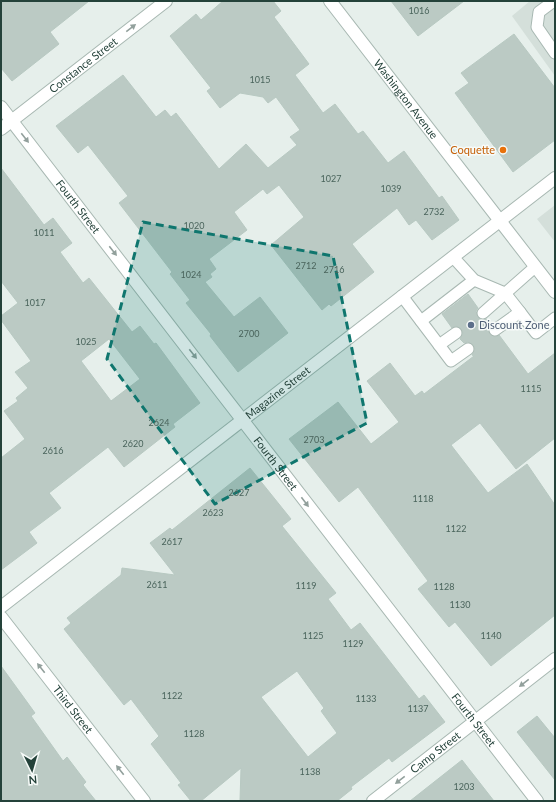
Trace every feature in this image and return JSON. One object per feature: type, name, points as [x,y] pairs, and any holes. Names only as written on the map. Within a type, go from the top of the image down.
[{"type":"street","name":"Constance Street","points":[[1,129],[166,1]]},
{"type":"street","name":"Washington Avenue","points":[[330,1],[555,292]]},
{"type":"street","name":"Fourth Street","points":[[1,107],[244,420],[347,558],[537,801]]},
{"type":"street","name":"Magazine Street","points":[[1,607],[555,178]]},
{"type":"street","name":"Third Street","points":[[1,617],[144,801]]},
{"type":"street","name":"Camp Street","points":[[373,801],[555,659]]},
{"type":"lane","points":[[554,1],[539,12],[536,27],[555,53]]},
{"type":"lane","points":[[453,257],[474,280],[504,293],[536,333],[555,318]]},
{"type":"lane","points":[[483,313],[535,266]]},
{"type":"lane","points":[[421,321],[474,280]]},
{"type":"lane","points":[[402,296],[451,361],[468,349]]},
{"type":"lane","points":[[495,330],[520,312]]},
{"type":"lane","points":[[439,345],[456,333]]},
{"type":"highlighted area","points":[[143,222],[333,256],[367,423],[215,504],[107,359]]},
{"type":"shaded area","points":[[530,1],[555,1],[555,76],[512,16]]},
{"type":"shaded area","points":[[555,205],[555,242],[537,219]]},
{"type":"building","points":[[1,1],[89,1],[50,32],[59,44],[12,81],[1,68]]},
{"type":"building","points":[[223,1],[273,1],[281,11],[274,17],[309,64],[295,75],[323,113],[335,104],[358,134],[363,131],[388,163],[404,151],[439,198],[442,196],[459,220],[432,240],[416,220],[409,225],[397,208],[352,244],[374,272],[331,306],[329,304],[322,310],[271,245],[304,217],[279,185],[267,194],[263,189],[234,212],[247,230],[209,259],[216,269],[210,274],[212,277],[205,282],[234,317],[260,297],[288,333],[238,372],[210,336],[211,334],[186,303],[190,300],[170,274],[172,272],[119,203],[128,196],[88,145],[78,153],[56,126],[123,75],[156,117],[165,110],[171,117],[176,113],[219,169],[246,144],[268,168],[297,145],[290,137],[300,130],[276,97],[268,103],[263,97],[240,93],[220,108],[207,91],[211,88],[170,36],[196,14],[201,20]]},
{"type":"building","points":[[391,1],[464,1],[418,36]]},
{"type":"building","points":[[514,34],[555,88],[555,140],[513,172],[455,93],[469,83],[461,73]]},
{"type":"building","points":[[1,168],[44,225],[53,218],[72,243],[60,252],[83,283],[89,278],[132,332],[140,326],[154,344],[156,343],[200,403],[173,424],[175,427],[124,467],[108,447],[49,493],[61,508],[29,532],[37,543],[1,570],[1,458],[25,439],[4,411],[18,401],[16,398],[28,388],[15,372],[31,361],[1,320],[1,316],[18,303],[1,281]],"holes":[[[109,339],[140,379],[111,401],[81,361]]]},
{"type":"building","points":[[468,294],[478,308],[476,311],[478,317],[481,320],[487,319],[491,324],[488,330],[490,334],[495,337],[499,335],[528,374],[555,353],[555,438],[516,469],[480,423],[451,445],[488,493],[527,464],[555,505],[555,615],[491,666],[455,622],[449,627],[418,589],[428,581],[358,487],[339,502],[289,439],[338,402],[371,444],[399,422],[367,381],[390,363],[415,396],[422,391],[424,394],[474,356],[472,355],[475,349],[473,345],[468,342],[464,343],[460,339],[463,333],[461,329],[456,326],[452,328],[442,314]]},
{"type":"building","points":[[250,468],[291,519],[282,526],[336,593],[328,599],[351,630],[360,623],[419,699],[424,695],[445,722],[392,762],[389,758],[351,787],[352,789],[337,801],[240,801],[241,768],[201,801],[191,801],[178,785],[181,783],[151,744],[159,736],[131,699],[124,705],[64,629],[71,623],[67,618],[121,575],[122,568],[175,575],[150,543],[170,528],[172,530]],"holes":[[[297,671],[324,708],[321,711],[337,733],[308,757],[261,697]]]},
{"type":"building","points":[[1,666],[35,713],[31,716],[63,761],[67,757],[86,782],[83,785],[96,801],[1,801]]},
{"type":"building","points":[[537,716],[555,738],[555,780],[517,732]]},
{"type":"building","points":[[462,760],[494,801],[410,801]]},
{"type":"place","name":"Coquette","points":[[503,150]]},
{"type":"place","name":"Discount Zone","points":[[471,325]]}]
